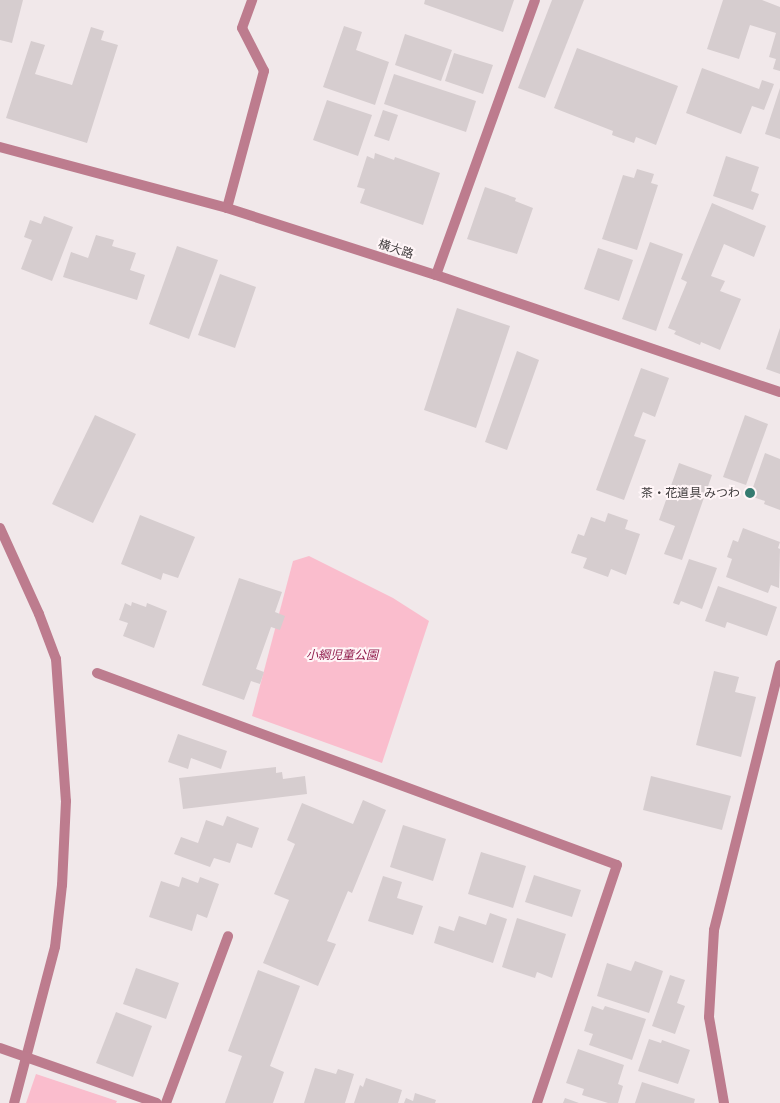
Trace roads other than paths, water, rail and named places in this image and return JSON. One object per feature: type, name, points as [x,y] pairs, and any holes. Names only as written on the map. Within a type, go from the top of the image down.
[{"type":"street","points":[[228,208],[264,71],[242,28],[252,0]]},
{"type":"street","points":[[436,274],[535,0]]},
{"type":"street","name":"横大路","points":[[0,146],[228,208],[436,274],[780,392]]},
{"type":"street","points":[[0,528],[56,659],[66,801],[62,885],[55,947],[14,1103]]},
{"type":"street","points":[[724,1103],[709,1017],[714,930],[780,665]]},
{"type":"street","points":[[97,673],[617,865],[537,1103]]},
{"type":"street","points":[[166,1103],[228,936]]},
{"type":"street","points":[[3,1049],[157,1103]]},
{"type":"place","name":"茶・花道具 みつわ","points":[[750,493]]},
{"type":"park label","name":"小綱児童公園","points":[[342,655]]}]
